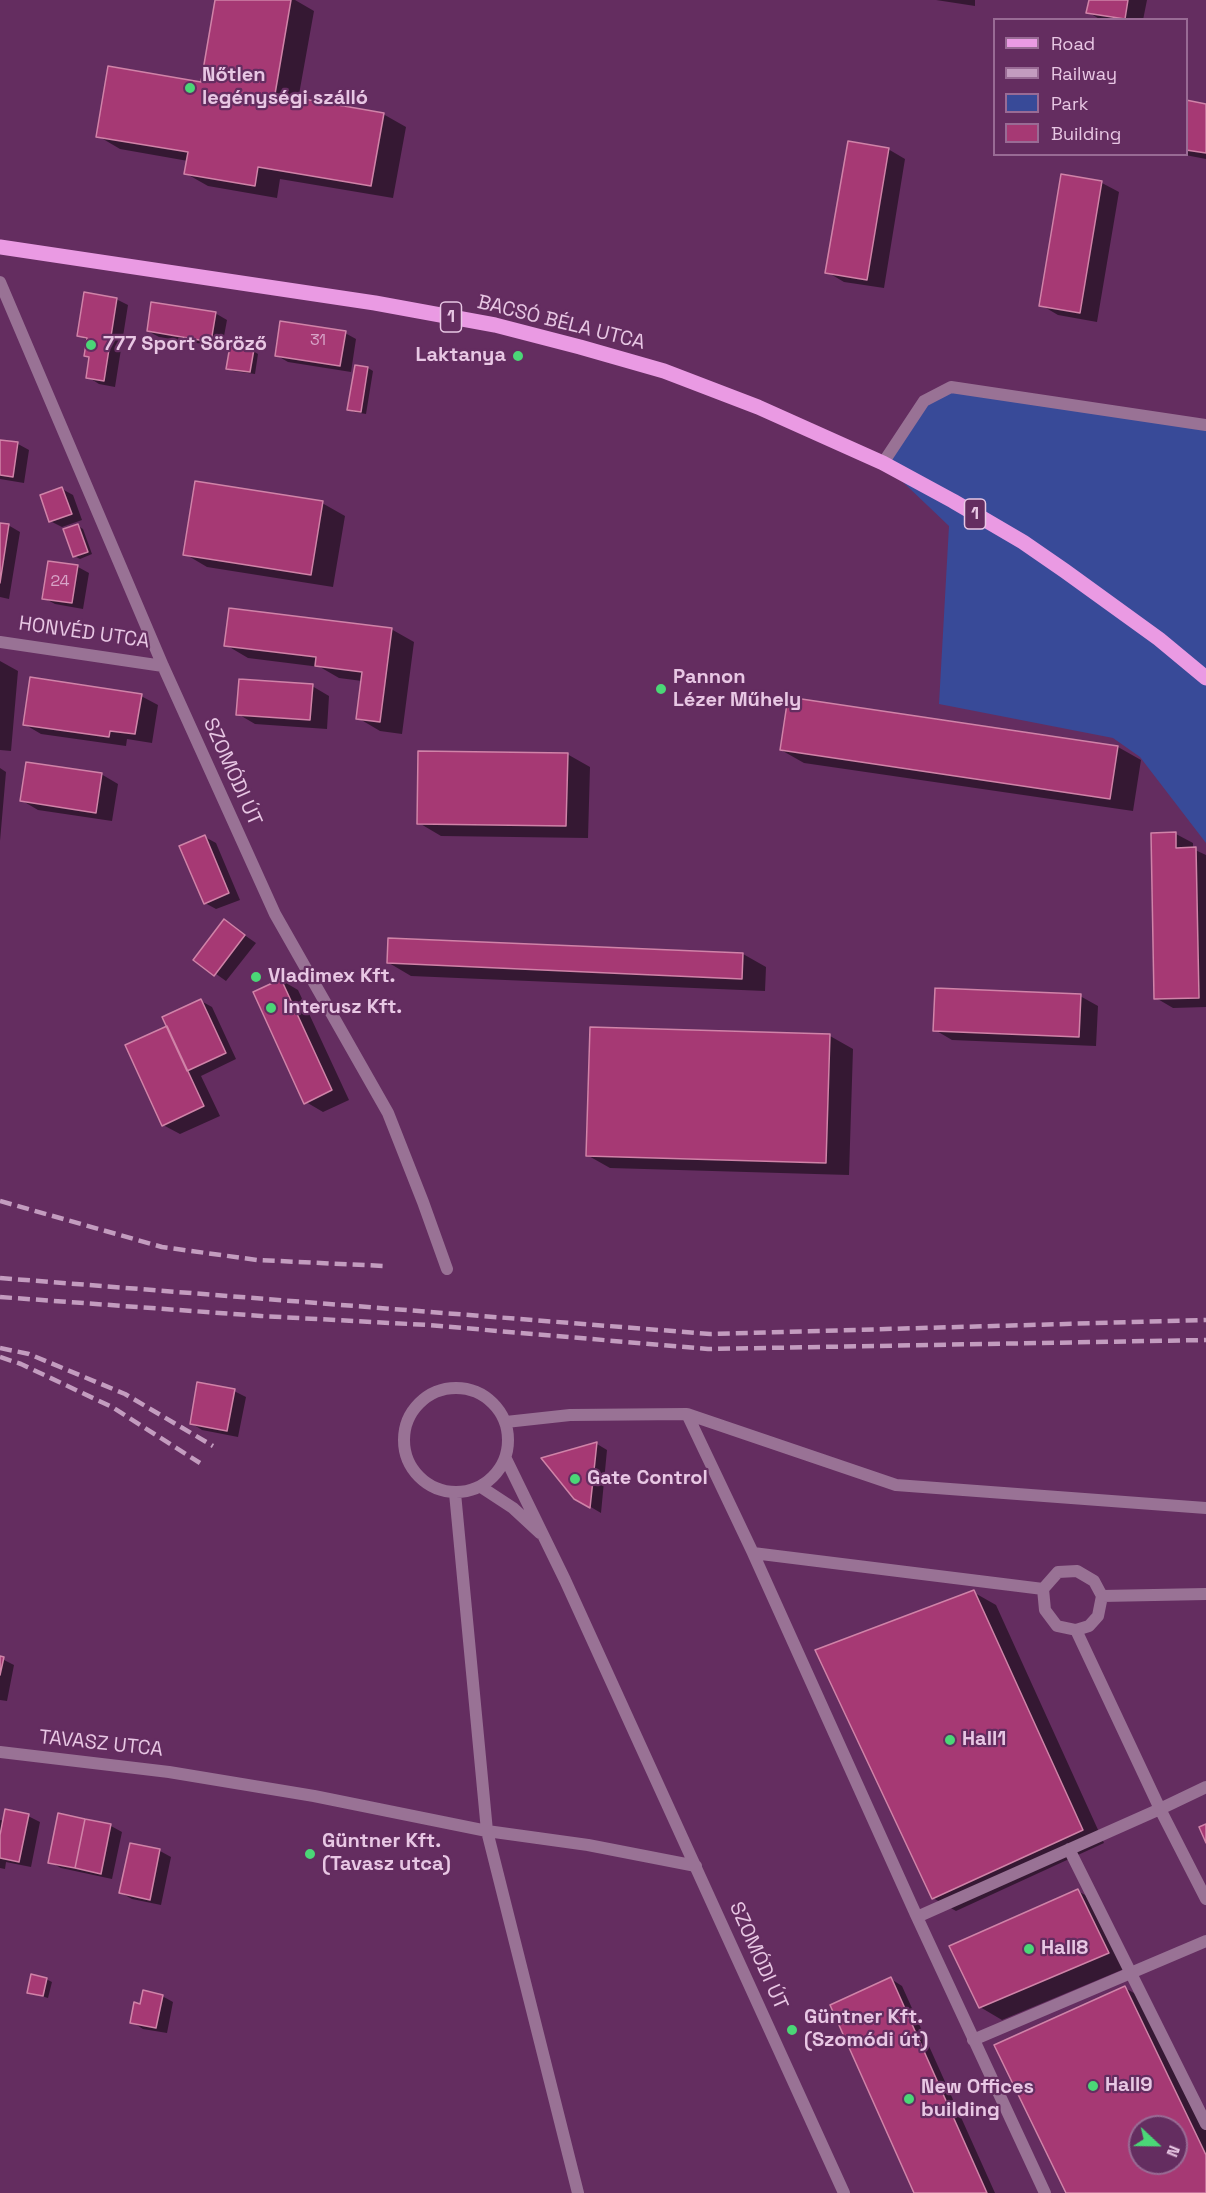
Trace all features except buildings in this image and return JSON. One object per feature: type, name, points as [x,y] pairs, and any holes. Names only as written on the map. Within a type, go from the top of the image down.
[{"type":"main road","name":"BACSÓ BÉLA UTCA","points":[[0,247],[375,303],[495,325],[580,346],[664,372],[758,407],[883,462]]},
{"type":"main road","name":"1","points":[[883,462],[1013,536],[1159,639],[1206,678]]},
{"type":"street","name":"SZOMÓDI ÚT","points":[[0,282],[163,666],[275,914],[388,1113],[447,1269]]},
{"type":"street","points":[[883,462],[924,401],[951,387],[1206,425]]},
{"type":"street","name":"HONVÉD UTCA","points":[[0,642],[163,666]]},
{"type":"street","points":[[454,1387],[470,1389],[486,1396],[498,1407],[506,1422],[509,1441],[506,1459],[496,1475],[481,1487],[455,1493],[429,1486],[412,1470],[404,1449],[405,1426],[412,1411],[423,1398],[437,1390],[454,1387]]},
{"type":"street","points":[[687,1413],[973,2040],[1046,2193]]},
{"type":"street","points":[[506,1422],[546,1416],[687,1413],[896,1485],[1206,1508]]},
{"type":"street","name":"SZOMÓDI ÚT","points":[[506,1459],[545,1538],[844,2193]]},
{"type":"street","points":[[481,1487],[513,1508],[545,1538]]},
{"type":"street","points":[[455,1493],[487,1831],[578,2193]]},
{"type":"street","points":[[753,1554],[1043,1590]]},
{"type":"street","points":[[1077,1571],[1094,1581],[1102,1596],[1098,1616],[1089,1626],[1076,1630],[1057,1626],[1044,1610],[1043,1590],[1058,1572],[1077,1571]]},
{"type":"street","points":[[1102,1596],[1206,1594]]},
{"type":"street","points":[[1076,1630],[1160,1809],[1206,1899]]},
{"type":"street","name":"TAVASZ UTCA","points":[[0,1752],[198,1777],[314,1796],[487,1831],[588,1845],[696,1866]]},
{"type":"street","points":[[917,1917],[1206,1788]]},
{"type":"street","points":[[1069,1849],[1206,2124]]},
{"type":"street","points":[[973,2040],[1206,1941]]},
{"type":"green space","points":[[951,387],[1206,425],[1206,843],[1140,757],[1113,738],[939,704],[949,526],[883,463],[924,401]]},
{"type":"railway","points":[[0,1201],[162,1247],[257,1260],[384,1266]]},
{"type":"railway","points":[[0,1278],[710,1334],[1206,1320]]},
{"type":"railway","points":[[0,1297],[261,1316],[428,1325],[708,1349],[1206,1340]]},
{"type":"railway","points":[[0,1348],[29,1354],[125,1394],[213,1446]]},
{"type":"railway","points":[[0,1357],[21,1364],[112,1407],[200,1463]]},
{"type":"place","name":"Nőtlen legénységi szálló","points":[[190,88]]},
{"type":"place","name":"777 Sport Söröző","points":[[91,345]]},
{"type":"place","name":"Laktanya","points":[[518,356]]},
{"type":"place","name":"Pannon Lézer Műhely","points":[[661,689]]},
{"type":"place","name":"Vladimex Kft.","points":[[256,977]]},
{"type":"place","name":"Interusz Kft.","points":[[271,1008]]},
{"type":"place","name":"Gate Control","points":[[575,1479]]},
{"type":"place","name":"Hall1","points":[[950,1740]]},
{"type":"place","name":"Güntner Kft. (Tavasz utca)","points":[[310,1854]]},
{"type":"place","name":"Hall8","points":[[1029,1949]]},
{"type":"place","name":"Güntner Kft. (Szomódi út)","points":[[792,2030]]},
{"type":"place","name":"Hall9","points":[[1093,2086]]},
{"type":"place","name":"New Offices building","points":[[909,2099]]}]
